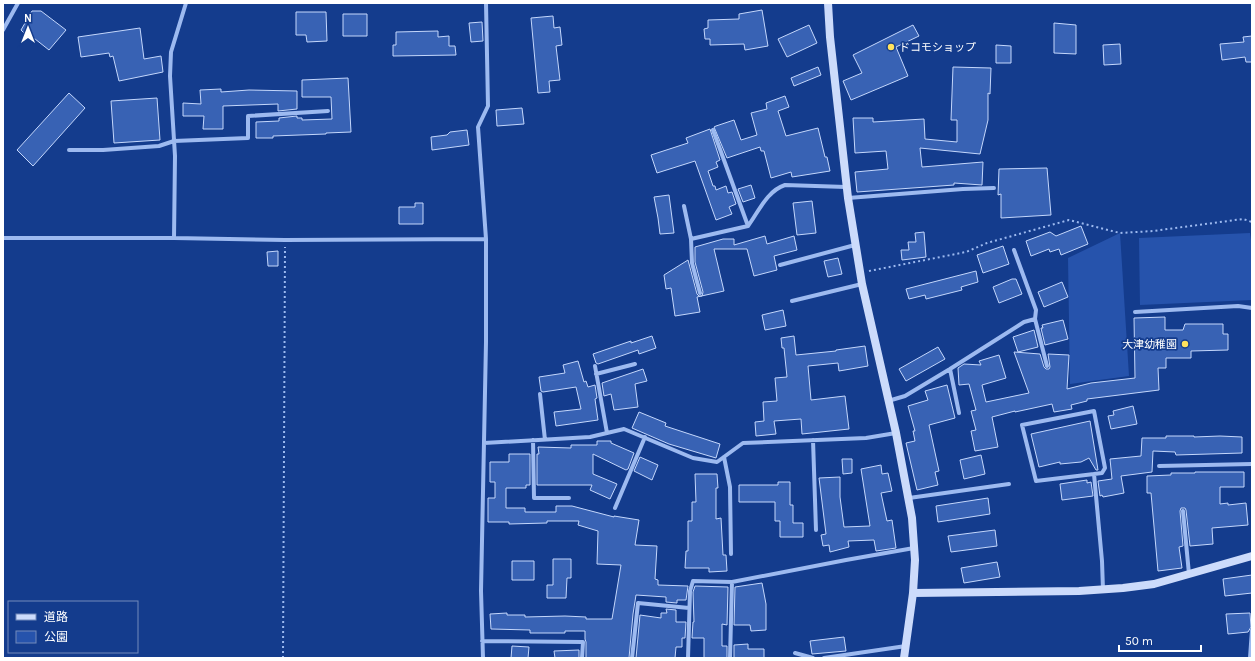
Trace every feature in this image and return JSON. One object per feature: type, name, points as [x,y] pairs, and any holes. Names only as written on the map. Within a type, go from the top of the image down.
[{"type":"street","points":[[3,30],[18,3]]},
{"type":"street","points":[[174,238],[174,141],[170,76],[171,52],[186,3]]},
{"type":"street","points":[[483,658],[481,591],[486,239],[478,127],[488,106],[486,3]]},
{"type":"street","points":[[828,3],[830,37],[846,187],[860,273],[909,498],[914,548],[913,593],[904,658]]},
{"type":"street","points":[[69,150],[103,150],[159,146],[174,141],[248,138],[248,116],[328,111]]},
{"type":"street","points":[[713,130],[748,226]]},
{"type":"street","points":[[691,239],[748,226],[771,193],[778,187],[785,185],[846,187]]},
{"type":"street","points":[[848,198],[994,188]]},
{"type":"street","points":[[684,206],[691,239],[692,263],[700,293]]},
{"type":"street","points":[[3,238],[174,238],[285,240],[486,239]]},
{"type":"street","points":[[780,265],[856,245]]},
{"type":"street","points":[[1014,250],[1036,310],[1035,319],[1047,366]]},
{"type":"street","points":[[792,301],[862,284]]},
{"type":"street","points":[[1135,312],[1238,306],[1252,308]]},
{"type":"street","points":[[888,401],[905,396],[1024,322],[1035,319]]},
{"type":"street","points":[[596,374],[634,364]]},
{"type":"street","points":[[595,366],[607,433]]},
{"type":"street","points":[[950,369],[959,413]]},
{"type":"street","points":[[540,394],[545,440]]},
{"type":"street","points":[[1094,411],[1105,468],[1102,473],[1094,474],[1036,481],[1022,424],[1094,411]]},
{"type":"street","points":[[484,443],[590,437],[624,429],[693,458],[717,462],[743,443],[866,438],[896,433]]},
{"type":"street","points":[[615,508],[645,437]]},
{"type":"street","points":[[533,440],[534,498],[569,498]]},
{"type":"street","points":[[813,440],[816,530]]},
{"type":"street","points":[[724,456],[730,487],[731,554]]},
{"type":"street","points":[[1159,466],[1252,464]]},
{"type":"street","points":[[1094,474],[1104,590]]},
{"type":"street","points":[[909,498],[1009,484]]},
{"type":"street","points":[[1183,511],[1189,575]]},
{"type":"street","points":[[688,658],[690,591],[693,581],[732,582],[914,548]]},
{"type":"street","points":[[913,593],[1104,590],[1154,584],[1252,556]]},
{"type":"street","points":[[730,658],[732,582]]},
{"type":"street","points":[[632,658],[638,603],[689,608]]},
{"type":"street","points":[[1250,658],[1252,630]]},
{"type":"street","points":[[482,641],[583,642],[582,658]]},
{"type":"street","points":[[824,658],[906,646]]},
{"type":"street","points":[[795,653],[813,658]]},
{"type":"path","points":[[860,273],[966,252],[987,243],[1069,220],[1120,233],[1153,231],[1243,219],[1252,222]]},
{"type":"path","points":[[283,658],[285,240]]},
{"type":"green space","points":[[1120,233],[1129,376],[1070,384],[1068,258]]},
{"type":"green space","points":[[1250,233],[1252,247],[1252,300],[1140,305],[1139,238]]},
{"type":"building","points":[[762,10],[768,46],[745,50],[744,44],[710,45],[710,39],[705,39],[704,29],[708,28],[708,20],[739,19],[739,14]]},
{"type":"building","points":[[32,11],[41,11],[66,30],[49,50],[30,35],[28,37],[21,30]]},
{"type":"building","points":[[296,12],[326,12],[327,41],[307,42],[306,35],[296,35]]},
{"type":"building","points":[[343,14],[367,14],[367,36],[343,36]]},
{"type":"building","points":[[553,16],[554,28],[560,27],[562,45],[556,46],[560,80],[549,81],[550,92],[538,93],[531,18]]},
{"type":"building","points":[[482,22],[483,41],[471,42],[469,23]]},
{"type":"building","points":[[1054,23],[1076,25],[1076,54],[1054,53]]},
{"type":"building","points":[[809,25],[817,43],[787,57],[778,39]]},
{"type":"building","points":[[913,25],[919,36],[896,47],[908,76],[851,100],[843,81],[862,73],[853,55]]},
{"type":"building","points":[[140,28],[144,59],[161,56],[163,72],[119,81],[113,56],[110,57],[109,53],[81,57],[78,37]]},
{"type":"building","points":[[438,31],[438,37],[449,36],[449,46],[455,46],[456,55],[393,56],[393,45],[396,45],[396,32]]},
{"type":"building","points":[[1252,36],[1252,62],[1246,62],[1245,57],[1222,60],[1220,44],[1244,42],[1243,37]]},
{"type":"building","points":[[1120,44],[1121,64],[1104,65],[1103,45]]},
{"type":"building","points":[[996,45],[1011,46],[1011,63],[996,63]]},
{"type":"building","points":[[818,67],[821,75],[794,86],[791,78]]},
{"type":"building","points":[[953,67],[991,68],[990,94],[988,93],[988,120],[980,154],[920,148],[922,167],[983,162],[982,185],[954,183],[954,185],[857,192],[855,172],[888,169],[886,151],[855,153],[853,118],[873,118],[873,122],[924,119],[925,139],[957,142],[957,120],[951,120]]},
{"type":"building","points":[[348,78],[351,132],[256,138],[256,122],[279,121],[279,118],[297,116],[297,118],[302,118],[302,120],[332,119],[331,97],[302,97],[302,80]]},
{"type":"building","points":[[221,89],[221,92],[249,90],[297,91],[297,109],[278,111],[278,104],[223,106],[223,129],[203,129],[204,116],[183,116],[183,103],[201,104],[200,90]]},
{"type":"building","points":[[69,93],[85,108],[33,166],[17,150]]},
{"type":"building","points":[[785,96],[789,107],[778,111],[786,136],[818,128],[830,171],[792,177],[791,172],[771,178],[764,151],[761,151],[760,147],[727,158],[714,127],[734,120],[741,140],[757,135],[751,113],[767,109],[766,103]]},
{"type":"building","points":[[157,98],[160,140],[114,143],[111,101]]},
{"type":"building","points":[[522,108],[524,124],[497,126],[496,110]]},
{"type":"building","points":[[710,129],[720,160],[716,162],[718,167],[708,171],[713,186],[715,186],[716,190],[726,186],[728,193],[732,192],[736,204],[729,207],[732,214],[716,220],[695,161],[657,173],[651,155],[688,143],[686,138]]},
{"type":"building","points":[[467,130],[469,145],[432,150],[431,137],[447,135],[450,132]]},
{"type":"building","points":[[1047,168],[1051,215],[1001,218],[1001,194],[998,195],[999,169]]},
{"type":"building","points":[[751,185],[755,198],[743,202],[738,189]]},
{"type":"building","points":[[669,195],[674,233],[660,234],[654,197]]},
{"type":"building","points":[[812,201],[816,233],[797,235],[793,203]]},
{"type":"building","points":[[415,203],[423,203],[423,224],[399,224],[399,207],[415,207]]},
{"type":"building","points":[[1081,226],[1088,244],[1061,255],[1059,249],[1050,252],[1049,249],[1031,256],[1026,241],[1050,232],[1056,236]]},
{"type":"building","points":[[924,232],[926,257],[902,260],[901,250],[909,250],[908,242],[916,242],[915,233]]},
{"type":"building","points":[[765,236],[767,244],[794,236],[797,250],[774,256],[777,270],[754,276],[747,249],[714,249],[724,291],[702,296],[703,292],[695,262],[695,247],[723,239],[734,239],[734,245]]},
{"type":"building","points":[[1003,246],[1009,264],[983,273],[977,255]]},
{"type":"building","points":[[278,251],[278,266],[268,266],[267,252]]},
{"type":"building","points":[[838,258],[842,274],[828,277],[824,261]]},
{"type":"building","points":[[688,260],[697,294],[702,296],[697,297],[700,312],[675,316],[671,288],[666,289],[664,275]]},
{"type":"building","points":[[976,271],[978,282],[961,287],[962,290],[926,299],[925,295],[909,299],[906,289]]},
{"type":"building","points":[[1012,279],[1016,279],[1022,294],[999,303],[993,287]]},
{"type":"building","points":[[1062,282],[1068,297],[1044,307],[1038,292]]},
{"type":"building","points":[[783,310],[786,326],[765,330],[762,315]]},
{"type":"building","points":[[1165,317],[1165,330],[1183,330],[1185,324],[1223,324],[1223,334],[1228,334],[1228,350],[1191,351],[1191,358],[1166,358],[1166,368],[1158,368],[1159,390],[1087,399],[1087,401],[1071,405],[1072,409],[1054,412],[1052,404],[992,417],[998,447],[975,451],[971,431],[976,430],[971,411],[976,410],[969,384],[959,385],[958,368],[964,364],[981,365],[979,361],[999,355],[1006,378],[982,385],[986,402],[1029,393],[1014,352],[1040,354],[1046,369],[1049,369],[1050,367],[1048,354],[1069,355],[1067,389],[1091,383],[1135,378],[1134,318]]},
{"type":"building","points":[[1063,320],[1068,339],[1045,345],[1041,328],[1043,328],[1042,325]]},
{"type":"building","points":[[1034,330],[1038,347],[1018,352],[1013,337]]},
{"type":"building","points":[[652,336],[656,348],[639,354],[638,350],[598,364],[596,363],[593,354],[631,341],[631,343]]},
{"type":"building","points":[[794,336],[796,355],[836,351],[865,346],[868,366],[839,371],[838,363],[808,366],[811,400],[845,396],[849,429],[802,434],[801,419],[774,421],[776,434],[756,436],[755,422],[764,421],[763,402],[777,401],[775,378],[787,377],[784,348],[782,348],[781,338]]},
{"type":"building","points":[[938,347],[945,359],[906,381],[899,369]]},
{"type":"building","points":[[578,361],[584,382],[586,381],[588,387],[595,385],[598,420],[556,426],[554,412],[581,409],[576,387],[543,392],[541,391],[539,377],[565,373],[563,365]]},
{"type":"building","points":[[643,369],[647,381],[635,384],[638,407],[614,410],[611,394],[604,396],[602,383]]},
{"type":"building","points":[[947,385],[955,418],[929,425],[939,471],[935,472],[938,485],[917,490],[906,443],[915,441],[913,431],[915,431],[908,406],[928,400],[925,391]]},
{"type":"building","points":[[1133,406],[1137,424],[1111,429],[1108,416],[1114,415],[1113,411]]},
{"type":"building","points":[[639,412],[666,423],[665,426],[720,444],[716,458],[669,444],[632,428]]},
{"type":"building","points":[[1090,421],[1098,470],[1096,470],[1089,458],[1081,462],[1060,464],[1060,462],[1039,467],[1031,434]]},
{"type":"building","points":[[1166,436],[1242,437],[1242,453],[1176,455],[1175,452],[1153,451],[1152,472],[1121,476],[1124,493],[1103,497],[1102,495],[1100,496],[1098,481],[1112,479],[1110,459],[1141,456],[1142,438],[1166,438]]},
{"type":"building","points":[[597,441],[611,441],[611,443],[634,453],[628,469],[626,470],[593,454],[593,474],[617,484],[610,499],[590,490],[592,485],[537,485],[538,447],[571,448],[571,445],[597,445]]},
{"type":"building","points":[[509,454],[530,454],[530,485],[526,485],[526,488],[506,488],[506,508],[525,508],[525,512],[556,512],[556,506],[572,506],[614,517],[639,520],[635,545],[657,546],[655,579],[658,580],[658,585],[688,586],[686,600],[677,600],[677,603],[666,602],[666,597],[636,595],[629,658],[586,658],[585,631],[565,631],[565,633],[530,633],[530,630],[491,629],[490,614],[507,613],[507,615],[525,615],[525,617],[565,616],[586,617],[586,619],[612,619],[621,565],[597,564],[598,531],[578,525],[579,521],[547,521],[547,523],[509,524],[509,522],[488,522],[488,498],[495,498],[495,482],[490,482],[490,462],[509,462]]},
{"type":"building","points":[[981,455],[985,474],[964,479],[960,460]]},
{"type":"building","points":[[640,457],[658,465],[652,480],[634,471]]},
{"type":"building","points":[[842,459],[852,459],[852,473],[843,474]]},
{"type":"building","points":[[881,465],[882,474],[888,473],[892,491],[881,493],[887,521],[892,520],[896,548],[876,551],[874,540],[848,541],[849,547],[830,552],[829,545],[823,546],[821,535],[826,534],[819,478],[840,477],[840,497],[844,527],[870,526],[861,469]]},
{"type":"building","points":[[1195,472],[1244,472],[1244,487],[1220,487],[1220,504],[1228,503],[1228,505],[1246,503],[1248,525],[1212,528],[1213,544],[1190,546],[1186,510],[1185,508],[1181,508],[1183,546],[1179,547],[1182,568],[1158,571],[1151,493],[1147,493],[1147,476]]},
{"type":"building","points":[[695,474],[717,474],[718,488],[716,488],[716,519],[721,518],[723,555],[726,555],[727,571],[709,572],[709,568],[685,568],[686,551],[688,551],[688,521],[692,521],[692,502],[696,502]]},
{"type":"building","points":[[1087,480],[1087,483],[1091,482],[1093,496],[1062,500],[1060,484]]},
{"type":"building","points":[[778,482],[790,482],[790,505],[793,505],[793,523],[803,523],[803,537],[780,537],[780,521],[775,521],[775,502],[739,502],[739,485],[778,485]]},
{"type":"building","points":[[988,498],[990,514],[938,522],[936,506]]},
{"type":"building","points":[[995,530],[997,546],[951,552],[948,536]]},
{"type":"building","points":[[553,559],[571,559],[571,578],[567,578],[566,598],[547,598],[547,585],[553,585]]},
{"type":"building","points":[[512,561],[534,561],[534,580],[512,580]]},
{"type":"building","points":[[997,562],[1000,577],[964,583],[961,568]]},
{"type":"building","points":[[1252,575],[1252,593],[1225,596],[1223,579]]},
{"type":"building","points":[[762,583],[766,604],[766,630],[751,631],[750,625],[734,625],[735,587]]},
{"type":"building","points":[[695,586],[728,587],[727,625],[722,624],[722,646],[727,646],[727,658],[704,658],[704,638],[692,638],[694,622],[693,592]]},
{"type":"building","points":[[666,609],[676,610],[676,622],[686,622],[685,638],[682,638],[682,647],[676,647],[675,658],[636,658],[640,615],[661,618],[661,613],[667,613]]},
{"type":"building","points":[[1250,613],[1251,627],[1248,632],[1228,634],[1226,614]]},
{"type":"building","points":[[844,637],[846,651],[812,654],[810,641]]},
{"type":"building","points":[[748,644],[748,649],[764,649],[764,658],[734,658],[734,645]]},
{"type":"building","points":[[512,646],[529,647],[528,658],[511,658]]},
{"type":"building","points":[[579,650],[579,658],[555,658],[554,651]]},
{"type":"place","name":"ドコモショップ","points":[[891,47]]},
{"type":"place","name":"大津幼稚園","points":[[1185,344]]}]
